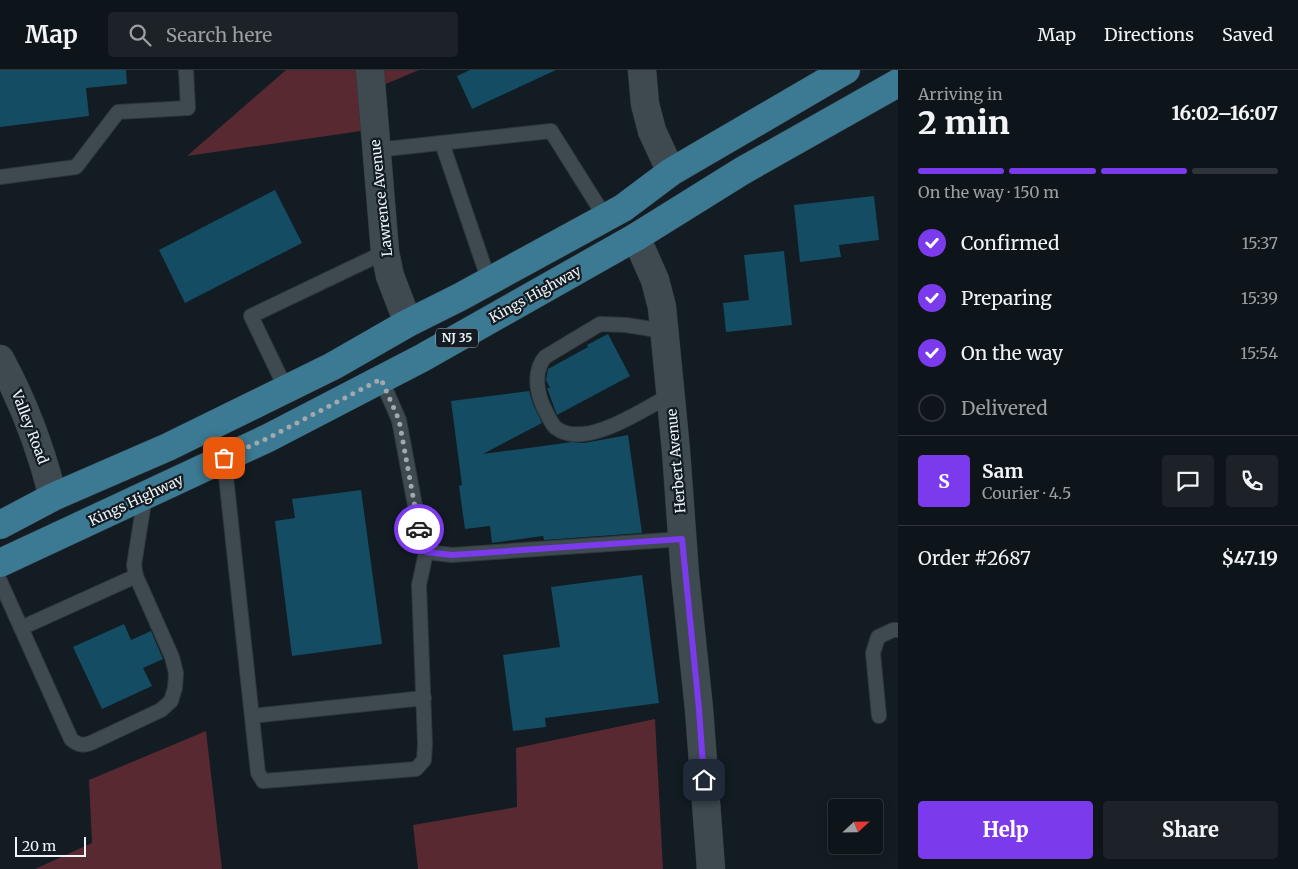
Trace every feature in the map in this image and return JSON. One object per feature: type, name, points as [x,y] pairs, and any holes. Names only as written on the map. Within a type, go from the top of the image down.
[{"type":"main road","name":"NJ 35","points":[[0,525],[54,497],[168,447],[333,366],[408,323],[623,208],[671,172],[846,70]]},
{"type":"main road","name":"Kings Highway","points":[[0,563],[268,438],[422,358],[636,237],[742,171],[898,83]]},
{"type":"street","name":"Lawrence Avenue","points":[[370,70],[385,252],[390,276],[408,323]]},
{"type":"street","points":[[642,70],[645,104],[652,131],[671,172]]},
{"type":"street","name":"Herbert Avenue","points":[[636,237],[654,280],[662,307],[699,709],[711,869]]},
{"type":"street","name":"Valley Road","points":[[0,359],[35,436],[54,497]]},
{"type":"lane","points":[[0,177],[76,167],[118,112],[188,108],[186,70]]},
{"type":"lane","points":[[376,150],[551,132],[605,217]]},
{"type":"lane","points":[[442,143],[489,281]]},
{"type":"lane","points":[[286,389],[251,316],[385,252]]},
{"type":"lane","points":[[664,330],[600,324],[545,357],[539,365],[537,377],[541,401],[555,427],[566,433],[578,434],[598,431],[670,395]]},
{"type":"lane","points":[[224,458],[258,773],[263,781],[416,769],[424,760],[426,744],[419,585],[426,552],[419,527],[399,420],[381,379]]},
{"type":"lane","points":[[0,581],[71,739],[78,744],[84,745],[94,742],[161,710],[170,701],[175,688],[176,673],[172,657],[136,576],[134,565],[145,496]]},
{"type":"lane","points":[[426,552],[452,555],[682,539]]},
{"type":"lane","points":[[21,628],[136,576]]},
{"type":"lane","points":[[879,716],[873,652],[878,637],[893,630],[898,630]]},
{"type":"lane","points":[[252,716],[424,698]]},
{"type":"shaded area","points":[[286,70],[419,70],[369,91],[375,129],[187,156]]},
{"type":"shaded area","points":[[655,719],[663,869],[418,869],[413,825],[517,807],[516,748]]},
{"type":"shaded area","points":[[206,731],[222,869],[35,869],[92,843],[89,780]]},
{"type":"building","points":[[0,70],[126,70],[127,84],[86,88],[89,116],[0,127]]},
{"type":"building","points":[[470,70],[556,70],[472,109],[457,76]]},
{"type":"building","points":[[275,190],[302,243],[185,303],[159,250]]},
{"type":"building","points":[[874,196],[879,240],[839,245],[841,257],[800,262],[794,205]]},
{"type":"building","points":[[784,251],[792,325],[726,332],[723,303],[749,300],[744,255]]},
{"type":"building","points":[[608,334],[630,376],[557,415],[547,388],[550,388],[546,380],[548,369]]},
{"type":"building","points":[[529,391],[542,423],[483,454],[572,442],[584,443],[628,435],[642,533],[544,540],[543,536],[492,543],[490,526],[465,529],[459,486],[462,485],[451,401]]},
{"type":"building","points":[[361,490],[382,644],[292,656],[275,521],[295,518],[292,499]]},
{"type":"building","points":[[642,575],[659,703],[545,718],[546,727],[513,731],[503,655],[560,647],[551,587]]},
{"type":"building","points":[[124,624],[131,640],[151,631],[163,659],[143,668],[152,686],[102,709],[73,647]]},
{"type":"way so far","points":[[224,458],[268,438],[381,379],[399,420],[419,529]]},
{"type":"route","points":[[419,529],[426,552],[452,555],[682,539],[704,780]]}]
